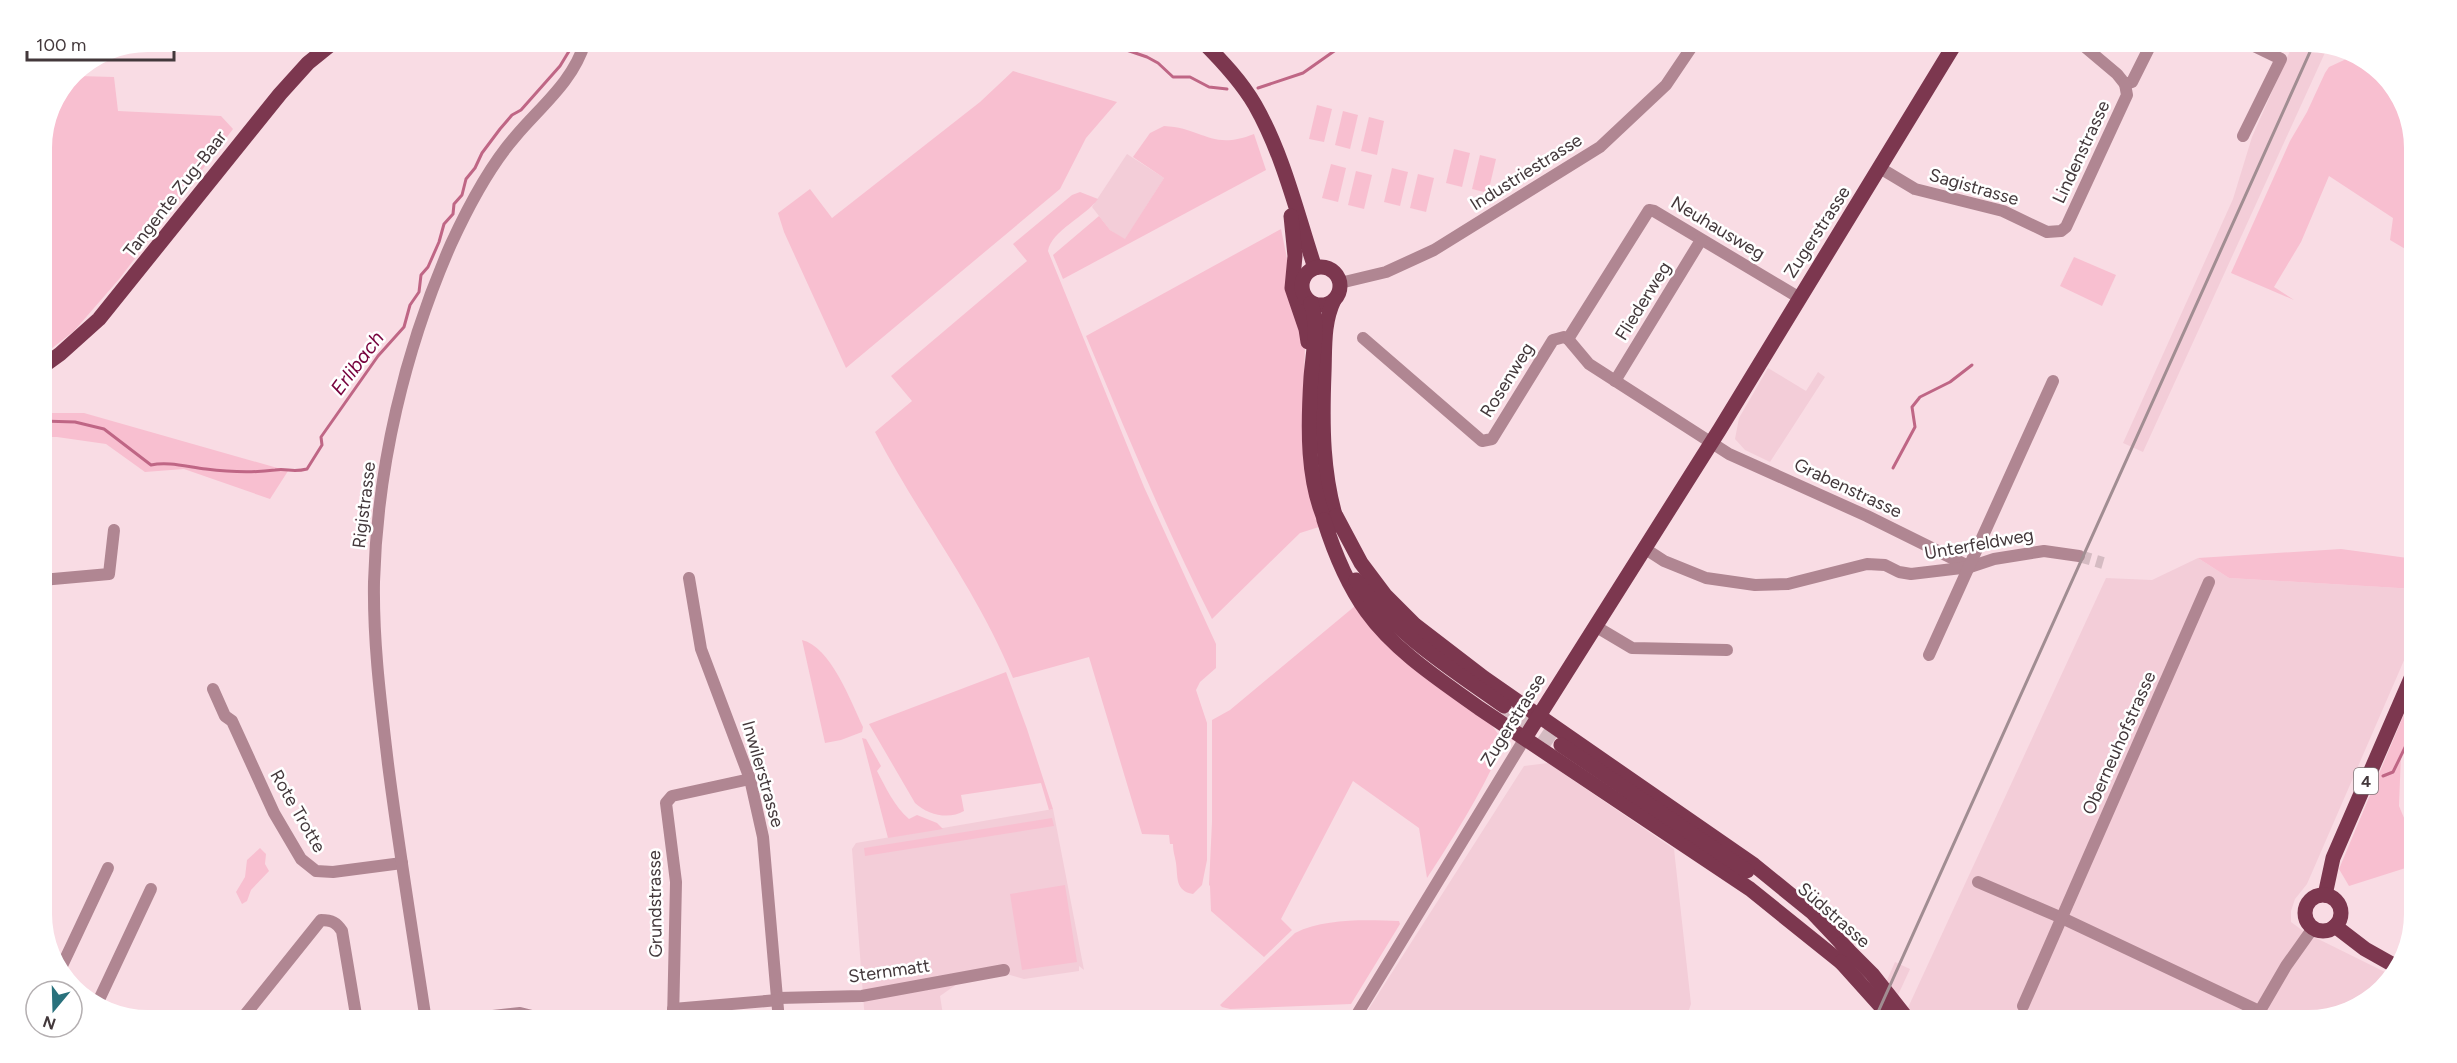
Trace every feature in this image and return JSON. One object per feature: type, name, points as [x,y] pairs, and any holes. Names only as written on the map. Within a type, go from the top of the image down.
[{"type":"main road","name":"Tangente Zug-Baar","points":[[53,359],[99,319],[280,94],[308,63],[320,53]]},
{"type":"main road","points":[[1214,53],[1244,89],[1264,124],[1316,268]]},
{"type":"main road","name":"Zugerstrasse","points":[[1525,738],[1711,443],[1798,297],[1949,53]]},
{"type":"main road","points":[[1292,198],[1290,214],[1295,264],[1292,288],[1306,329],[1311,378]]},
{"type":"main road","points":[[1504,706],[1433,655],[1388,615],[1353,561],[1330,518],[1312,464],[1310,415],[1315,335],[1314,311],[1303,293],[1302,284],[1305,276],[1316,268],[1332,270],[1340,283],[1339,292],[1326,323],[1323,415],[1325,463],[1330,518],[1332,547],[1366,611],[1378,627],[1436,676],[1749,889],[1847,968]]},
{"type":"main road","points":[[1311,303],[1326,305],[1335,300]]},
{"type":"main road","points":[[1330,518],[1385,595],[1414,625],[1446,651],[1754,865],[1813,913],[1848,950]]},
{"type":"main road","name":"4","points":[[2325,895],[2333,858],[2404,694]]},
{"type":"main road","name":"Südstrasse","points":[[1561,745],[1790,901],[1848,950],[1872,974],[1900,1010]]},
{"type":"main road","name":"Südstrasse","points":[[1720,854],[1800,920],[1884,1010]]},
{"type":"main road","points":[[2325,895],[2339,904],[2340,916],[2335,926],[2325,931],[2313,928],[2305,918],[2306,906],[2313,897],[2325,895]]},
{"type":"main road","points":[[2335,926],[2365,949],[2391,964]]},
{"type":"street","name":"Rigistrasse","points":[[424,1010],[380,700],[375,620],[377,531],[386,463],[409,364],[431,296],[452,244],[471,204],[514,138],[570,76],[581,53]]},
{"type":"street","name":"Industriestrasse","points":[[1340,283],[1386,272],[1411,262],[1579,162],[1612,138],[1666,85],[1688,53]]},
{"type":"street","name":"Lindenstrasse","points":[[2061,231],[2066,227],[2127,95],[2125,84],[2117,74],[2092,53]]},
{"type":"street","name":"Lindenstrasse","points":[[2125,84],[2132,82],[2146,53]]},
{"type":"street","points":[[2243,136],[2281,59],[2269,53]]},
{"type":"street","name":"Sagistrasse","points":[[1880,168],[1915,189],[2003,211],[2047,232],[2061,231]]},
{"type":"street","name":"Neuhausweg","points":[[1649,210],[1798,297]]},
{"type":"street","name":"Rosenweg","points":[[1363,338],[1482,441],[1492,439],[1553,340],[1563,337],[1568,339],[1649,210]]},
{"type":"street","name":"Fliederweg","points":[[1615,381],[1701,240]]},
{"type":"street","points":[[1568,339],[1588,364],[1711,443]]},
{"type":"street","points":[[1929,655],[2053,381]]},
{"type":"street","name":"Grabenstrasse","points":[[1711,443],[1970,567]]},
{"type":"street","points":[[53,579],[109,574],[114,530]]},
{"type":"street","name":"Unterfeldweg","points":[[1644,548],[1664,561],[1706,578],[1755,585],[1788,584],[1867,564],[1885,565],[1899,573],[1911,574],[1970,567],[1994,559],[2044,551],[2079,555]]},
{"type":"street","name":"Inwilerstrasse","points":[[689,578],[701,649],[750,779],[763,837],[778,1010]]},
{"type":"street","name":"Oberneuhofstrasse","points":[[2022,1006],[2209,582]]},
{"type":"street","points":[[1594,626],[1632,648],[1727,650]]},
{"type":"street","name":"Rote Trotte","points":[[213,689],[225,716],[232,721],[274,813],[301,859],[308,866],[316,871],[333,872],[402,863]]},
{"type":"street","name":"Zugerstrasse","points":[[1360,1010],[1525,738]]},
{"type":"street","name":"Grundstrasse","points":[[673,1010],[676,882],[666,802],[672,796],[750,779]]},
{"type":"street","points":[[64,961],[108,868]]},
{"type":"street","points":[[1978,882],[2062,918],[2245,1010]]},
{"type":"street","points":[[100,998],[151,889]]},
{"type":"street","points":[[249,1010],[315,926],[321,920],[329,920],[338,924],[342,931],[355,1010]]},
{"type":"street","points":[[2260,1010],[2286,966],[2313,928]]},
{"type":"street","name":"Sternmatt","points":[[706,1010],[778,999],[862,996],[1004,970]]},
{"type":"shaded area","points":[[2289,53],[2324,54],[2143,452],[2123,443],[2233,199],[2252,137]]},
{"type":"shaded area","points":[[2345,60],[2357,65],[2385,90],[2395,106],[2403,130],[2404,142],[2404,248],[2390,240],[2393,218],[2329,176],[2301,242],[2274,287],[2294,300],[2231,273],[2290,141],[2329,67]]},
{"type":"shaded area","points":[[1013,71],[1117,102],[1086,138],[1060,189],[846,368],[784,232],[778,213],[810,189],[832,218],[980,102]]},
{"type":"shaded area","points":[[85,76],[114,77],[118,111],[221,116],[233,129],[120,278],[74,331],[53,347],[53,142],[62,106],[72,90]]},
{"type":"shaded area","points":[[1317,105],[1332,109],[1324,142],[1309,139]]},
{"type":"shaded area","points":[[1343,111],[1358,115],[1350,149],[1335,145]]},
{"type":"shaded area","points":[[1369,117],[1384,121],[1377,155],[1361,151]]},
{"type":"shaded area","points":[[1164,126],[1227,140],[1254,134],[1266,170],[1063,279],[1053,255],[1099,216],[1110,230],[1125,239],[1164,178],[1133,157],[1150,133]]},
{"type":"shaded area","points":[[1454,149],[1470,153],[1462,187],[1446,183]]},
{"type":"shaded area","points":[[1127,154],[1164,178],[1125,240],[1110,230],[1092,207]]},
{"type":"shaded area","points":[[1480,155],[1496,159],[1488,193],[1472,189]]},
{"type":"shaded area","points":[[1331,164],[1346,168],[1338,202],[1322,198]]},
{"type":"shaded area","points":[[1392,168],[1408,172],[1400,206],[1384,202]]},
{"type":"shaded area","points":[[1356,171],[1372,175],[1364,209],[1348,205]]},
{"type":"shaded area","points":[[1418,174],[1434,178],[1426,212],[1410,208]]},
{"type":"shaded area","points":[[1080,192],[1098,199],[1055,237],[1048,251],[1144,487],[1216,644],[1216,668],[1200,682],[1196,690],[1207,723],[1207,860],[1202,885],[1193,894],[1183,890],[1178,883],[1173,844],[1170,844],[1169,835],[1142,834],[1089,657],[1013,678],[999,645],[965,583],[875,432],[912,401],[891,376],[1027,261],[1013,244],[1072,195]]},
{"type":"shaded area","points":[[1281,229],[1305,347],[1303,411],[1319,527],[1300,533],[1212,619],[1162,514],[1086,336]]},
{"type":"shaded area","points":[[2074,257],[2116,275],[2102,306],[2060,286]]},
{"type":"shaded area","points":[[1768,368],[1806,391],[1818,372],[1825,377],[1770,462],[1745,450],[1735,439],[1739,418]]},
{"type":"shaded area","points":[[53,413],[84,413],[288,471],[270,499],[184,469],[145,472],[106,444],[53,437]]},
{"type":"shaded area","points":[[2341,549],[2404,558],[2404,588],[2229,578],[2198,558]]},
{"type":"shaded area","points":[[2198,558],[2229,578],[2404,588],[2404,660],[2307,884],[2295,899],[2291,911],[2291,922],[2306,933],[2386,972],[2351,1001],[2321,1010],[1907,1010],[2106,578],[2152,580]]},
{"type":"shaded area","points":[[1355,606],[1491,724],[1501,738],[1499,750],[1471,808],[1427,878],[1419,828],[1353,781],[1281,919],[1292,930],[1264,957],[1211,911],[1209,885],[1212,822],[1212,720],[1230,710]]},
{"type":"shaded area","points":[[802,640],[822,653],[831,664],[863,727],[862,732],[825,743]]},
{"type":"shaded area","points":[[1006,672],[1053,809],[1049,810],[1041,783],[961,795],[964,811],[958,814],[945,816],[926,811],[915,803],[869,724]]},
{"type":"shaded area","points":[[2404,714],[2404,752],[2401,753],[2399,806],[2404,818],[2404,868],[2349,886],[2339,869]]},
{"type":"shaded area","points":[[862,738],[866,739],[881,766],[877,771],[904,814],[909,819],[917,815],[937,823],[943,829],[888,838]]},
{"type":"shaded area","points":[[1548,763],[1674,849],[1691,1004],[1689,1010],[1368,1010],[1524,766]]},
{"type":"shaded area","points":[[1053,809],[1084,970],[1079,966],[1079,971],[1024,979],[1003,973],[960,982],[940,996],[942,1010],[864,1010],[852,849],[856,843]]},
{"type":"shaded area","points":[[1052,818],[1054,826],[865,856],[864,848]]},
{"type":"shaded area","points":[[260,848],[266,854],[265,864],[269,871],[251,890],[247,901],[242,904],[236,892],[245,877],[247,860]]},
{"type":"shaded area","points":[[1065,885],[1077,962],[1022,970],[1010,894]]},
{"type":"shaded area","points":[[1399,921],[1400,924],[1351,1004],[1230,1009],[1220,1005],[1295,933],[1332,922]]},
{"type":"shaded area","points":[[1895,962],[1910,969],[1891,1010],[1874,1010]]},
{"type":"waterway","name":"Erlibach","points":[[53,421],[75,422],[104,429],[151,465],[171,464],[240,472],[307,469],[322,445],[321,437],[378,356],[404,327],[410,305],[419,292],[421,275],[428,267],[444,224],[453,214],[454,204],[462,195],[466,179],[475,168],[482,153],[512,115],[521,110],[560,66],[568,53]]},
{"type":"waterway","points":[[1135,53],[1158,63],[1173,77],[1190,77],[1209,87],[1227,89]]},
{"type":"waterway","points":[[1258,88],[1303,73],[1331,53]]},
{"type":"waterway","points":[[1893,468],[1915,427],[1912,407],[1920,397],[1950,382],[1972,365]]},
{"type":"waterway","points":[[2383,776],[2393,772],[2404,750]]},
{"type":"tunnel","points":[[2079,556],[2103,563]]},
{"type":"tunnel","points":[[1504,706],[1561,745]]},
{"type":"railway","points":[[1879,1010],[2309,53]]}]
